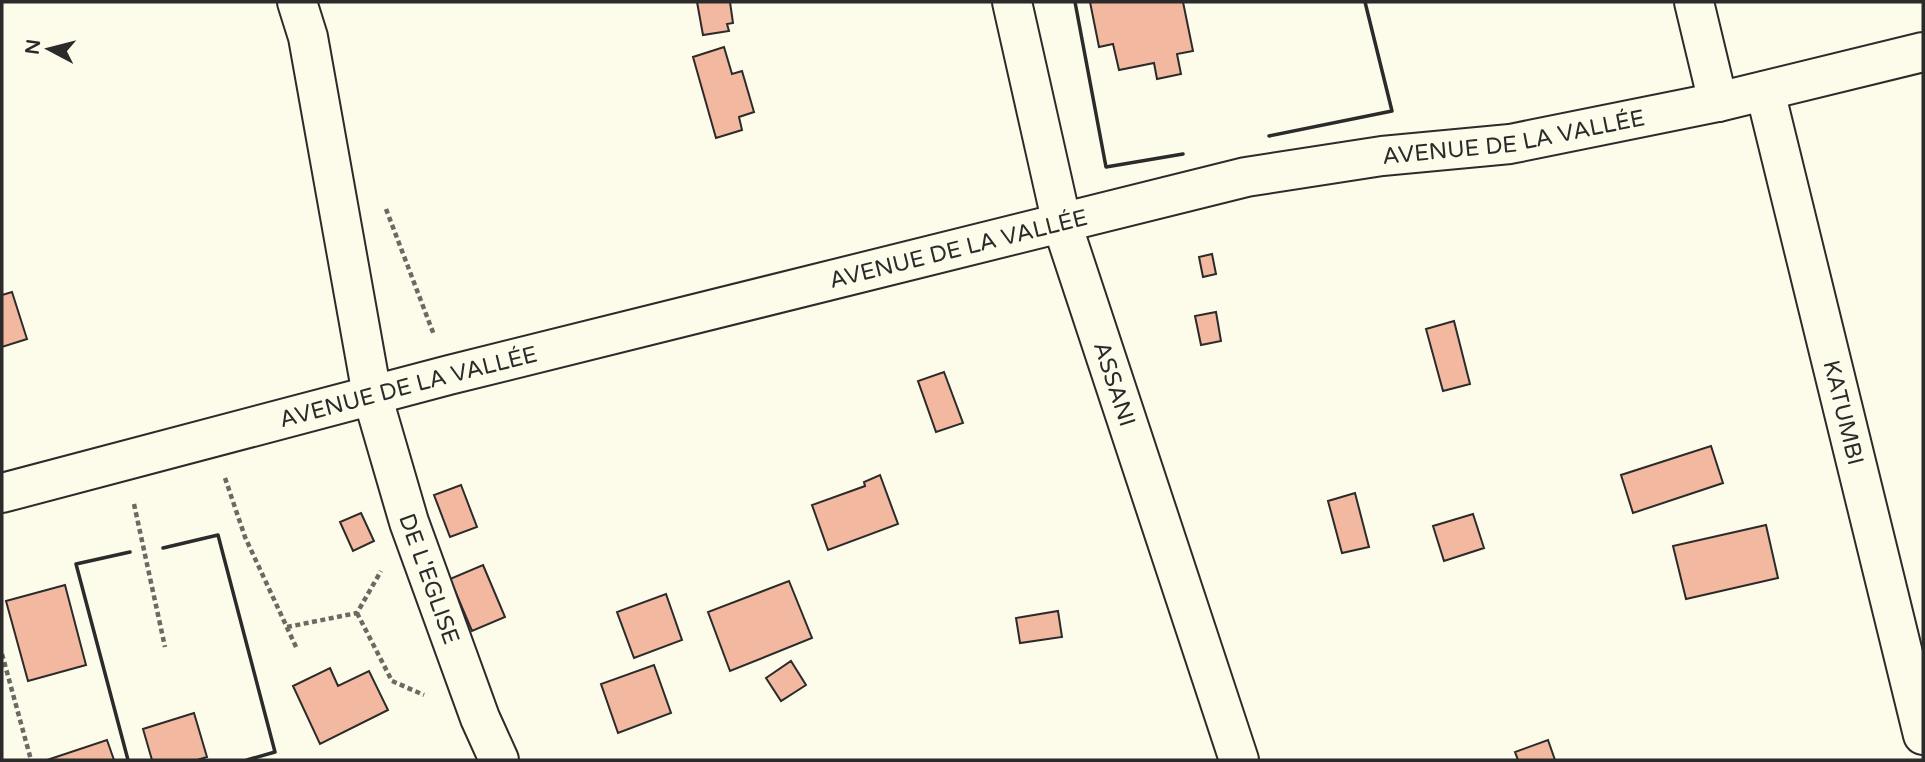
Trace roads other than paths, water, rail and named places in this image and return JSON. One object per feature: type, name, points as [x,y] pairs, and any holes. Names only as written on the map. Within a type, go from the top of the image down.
[{"type":"street","name":"DE L'EGLISE","points":[[297,2],[308,37],[372,395],[409,522],[480,718],[499,760]]},
{"type":"street","name":"ASSANI","points":[[1012,2],[1062,224],[1239,760]]},
{"type":"street","points":[[1694,2],[1718,102]]},
{"type":"street","name":"AVENUE DE LA VALLÉE","points":[[2,493],[372,395],[1246,177],[1382,156],[1510,144],[1718,102],[1923,52]]},
{"type":"street","name":"KATUMBI","points":[[1765,91],[1923,735]]}]
